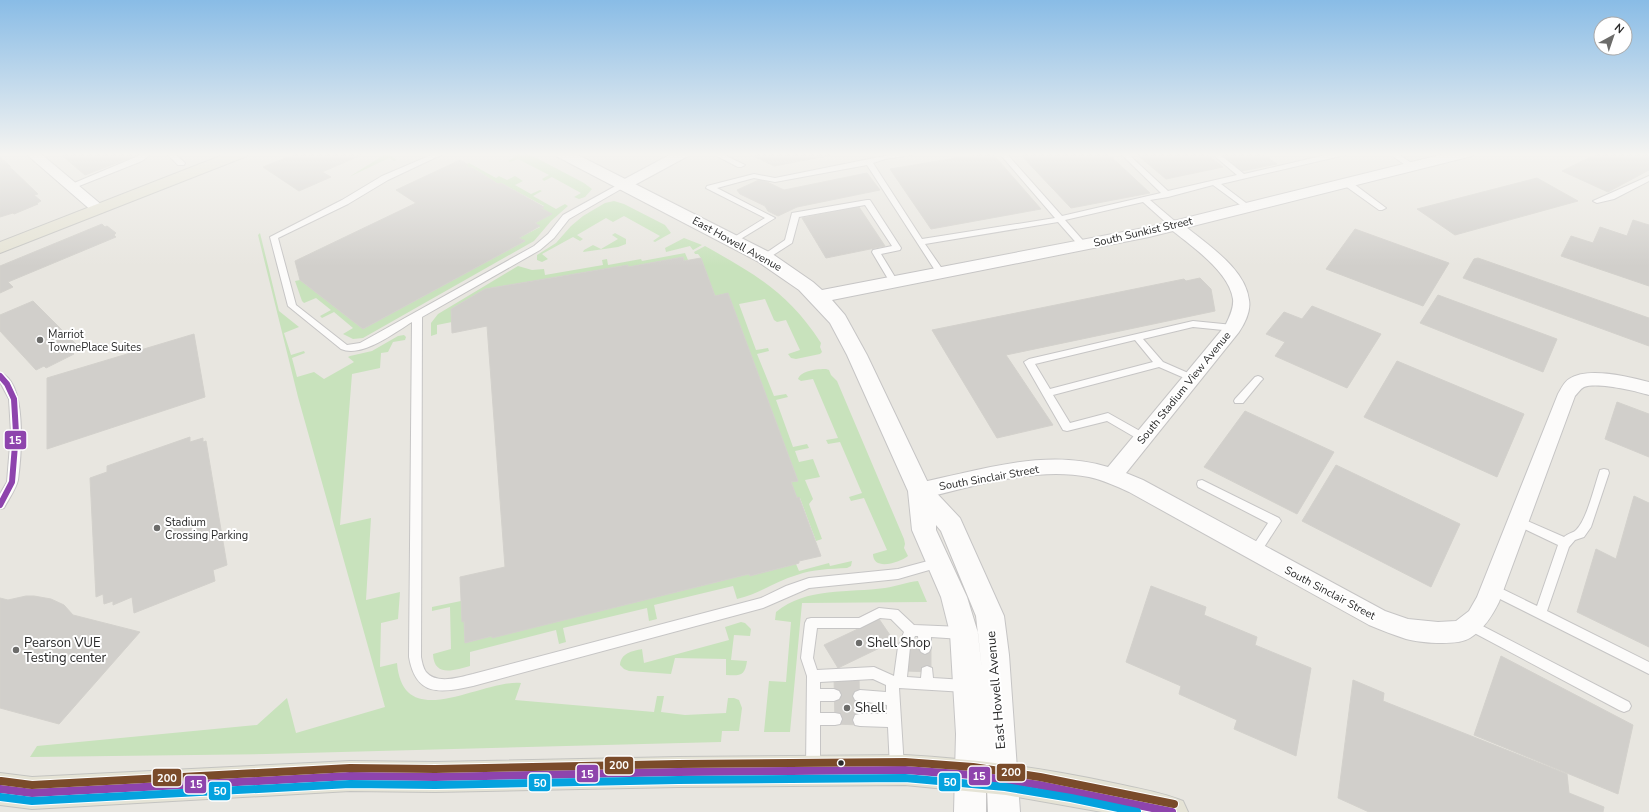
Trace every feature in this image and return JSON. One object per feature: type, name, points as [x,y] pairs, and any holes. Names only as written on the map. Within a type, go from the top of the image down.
[{"type":"main road","points":[[0,248],[92,204],[116,191]]},
{"type":"main road","points":[[4,233],[130,191]]},
{"type":"main road","points":[[0,789],[32,793],[350,776],[435,777],[813,770],[898,770],[938,772],[1002,779],[1088,793],[1172,812]]},
{"type":"street","points":[[77,191],[92,204]]},
{"type":"street","name":"East Howell Avenue","points":[[637,191],[764,257],[794,276],[818,297],[838,320],[848,335],[920,491],[951,525],[978,583],[990,616],[996,655],[1004,812]]},
{"type":"street","name":"South Sunkist Street","points":[[818,297],[1083,246],[1315,191]]},
{"type":"street","name":"South Stadium View Avenue","points":[[1113,476],[1233,328],[1241,310],[1241,299],[1238,288],[1225,269],[1174,225]]},
{"type":"street","name":"South Sinclair Street","points":[[920,491],[982,477],[1032,468],[1072,466],[1113,476],[1136,486],[1377,618],[1408,629],[1438,632],[1461,631],[1477,618],[1487,602],[1567,394],[1577,383],[1593,379],[1635,384],[1649,389]]},
{"type":"street","name":"East Howell Avenue","points":[[920,491],[924,530],[954,597],[964,633],[969,686],[970,812]]},
{"type":"lane","points":[[364,191],[345,202],[274,237],[292,306],[344,347],[349,349],[363,346],[537,248],[551,236],[566,217],[612,191]]},
{"type":"lane","points":[[716,191],[771,218],[734,241]]},
{"type":"lane","points":[[887,191],[941,273]]},
{"type":"lane","points":[[1035,191],[1083,246]]},
{"type":"lane","points":[[1165,191],[1168,194]]},
{"type":"lane","points":[[920,242],[1060,219],[1181,191]]},
{"type":"lane","points":[[1225,191],[1246,208]]},
{"type":"lane","points":[[1358,191],[1382,208]]},
{"type":"lane","points":[[1597,201],[1623,191]]},
{"type":"lane","points":[[1145,200],[1174,225]]},
{"type":"lane","points":[[764,257],[789,240],[795,215],[867,202],[897,248],[876,252],[894,282]]},
{"type":"lane","points":[[417,316],[415,657],[416,667],[419,673],[427,681],[433,684],[451,685],[473,680],[763,603],[794,588],[809,583],[893,574],[939,563]]},
{"type":"lane","points":[[1143,438],[1108,417],[1067,427],[1029,362],[1193,324],[1233,328]]},
{"type":"lane","points":[[1137,338],[1160,364],[1192,378]]},
{"type":"lane","points":[[1047,393],[1160,364]]},
{"type":"lane","points":[[0,376],[9,388],[14,399],[16,433],[12,482],[0,504]]},
{"type":"lane","points":[[1238,401],[1258,379]]},
{"type":"lane","points":[[1540,613],[1564,545],[1571,537],[1580,534],[1587,524],[1604,473]]},
{"type":"lane","points":[[1202,484],[1275,521],[1255,552]]},
{"type":"lane","points":[[1518,521],[1566,543]]},
{"type":"lane","points":[[1492,589],[1649,668]]},
{"type":"lane","points":[[813,770],[813,676],[807,658],[811,623],[860,623],[879,613],[894,614],[911,630],[964,633]]},
{"type":"lane","points":[[1469,624],[1624,706]]},
{"type":"lane","points":[[898,770],[893,699],[904,647],[911,630]]},
{"type":"lane","points":[[924,631],[925,648]]},
{"type":"lane","points":[[813,676],[874,673],[896,682],[927,678],[969,686]]},
{"type":"lane","points":[[813,694],[834,695]]},
{"type":"lane","points":[[860,696],[893,699]]},
{"type":"lane","points":[[813,719],[835,719]]},
{"type":"lane","points":[[860,720],[894,721]]},
{"type":"green space","points":[[516,191],[525,191],[531,194],[542,191],[533,196],[556,209],[565,204],[568,206],[551,221],[534,241],[363,338],[353,339],[343,334],[353,328],[334,312],[322,318],[320,316],[331,310],[316,298],[304,303],[295,281],[300,280],[363,329],[525,241],[519,238],[540,227],[535,223],[551,214],[541,208],[544,206]]},
{"type":"green space","points":[[577,191],[590,191],[585,197],[579,199],[574,197],[581,193]]},
{"type":"green space","points":[[614,201],[624,204],[665,225],[671,233],[655,242],[653,241],[660,236],[624,216],[613,222],[606,218],[577,235],[583,239],[580,241],[573,237],[542,254],[548,259],[542,262],[537,260],[537,255],[556,243],[571,226],[583,216],[605,203]]},
{"type":"green space","points":[[260,233],[279,311],[299,327],[284,333],[291,355],[304,351],[305,353],[292,358],[297,377],[314,372],[324,379],[354,362],[348,357],[372,351],[398,336],[404,335],[406,337],[405,340],[393,342],[388,352],[381,353],[380,368],[352,374],[340,525],[371,518],[366,600],[400,592],[398,619],[381,623],[380,667],[397,663],[402,684],[413,696],[428,700],[466,694],[504,684],[521,683],[515,700],[654,712],[657,696],[664,696],[661,712],[685,715],[726,713],[728,698],[734,698],[739,700],[742,708],[739,731],[722,731],[721,742],[266,754],[30,757],[37,746],[257,725],[287,698],[296,733],[385,707],[298,397],[258,235]]},
{"type":"green space","points":[[615,233],[626,239],[626,244],[618,247],[583,252],[593,245],[601,249],[618,239],[612,235]]},
{"type":"green space","points":[[684,238],[702,245],[693,250],[690,246],[666,252],[665,248]]},
{"type":"green space","points":[[705,246],[740,266],[770,286],[796,310],[809,325],[821,343],[820,347],[822,352],[820,354],[796,359],[791,358],[788,354],[800,350],[786,320],[777,322],[774,320],[765,299],[739,304],[756,350],[768,348],[769,351],[757,354],[774,396],[786,394],[788,397],[776,400],[793,447],[807,444],[809,448],[795,451],[799,462],[813,459],[820,477],[805,480],[813,499],[809,504],[822,539],[816,541],[800,498],[797,498],[791,482],[798,481],[728,294],[715,296],[701,258],[694,252]]},
{"type":"green space","points":[[685,253],[688,260],[684,261],[683,257],[485,289],[451,309],[452,322],[437,325],[437,334],[431,336],[431,323],[438,314],[518,266],[532,270],[544,269],[545,275],[603,265],[602,260],[607,259],[608,265],[641,259],[642,261]]},
{"type":"green space","points":[[826,369],[829,370],[831,375],[837,381],[904,539],[904,548],[908,556],[899,561],[882,564],[874,559],[873,554],[887,550],[864,498],[851,501],[849,497],[862,493],[840,442],[828,444],[826,440],[838,438],[813,379],[801,381],[798,379],[806,372]]},
{"type":"green space","points":[[852,561],[851,566],[847,568],[803,573],[753,594],[737,599],[733,586],[654,605],[657,619],[649,621],[647,608],[563,628],[566,642],[559,644],[556,630],[470,652],[470,666],[458,669],[441,669],[437,667],[434,662],[433,654],[451,649],[450,607],[432,611],[432,607],[461,601],[465,643],[796,564],[799,571],[829,563],[830,566]]},
{"type":"green space","points":[[918,581],[927,602],[802,603],[790,732],[764,732],[769,681],[786,682],[791,622],[775,620],[776,612],[801,598],[814,595],[828,592],[885,588]]},
{"type":"green space","points":[[741,622],[745,623],[751,629],[750,636],[734,635],[731,660],[747,661],[745,670],[741,674],[726,675],[726,659],[675,658],[671,674],[629,671],[620,665],[622,658],[625,655],[642,649],[644,663],[729,640],[725,627]]},
{"type":"building","points":[[0,191],[35,191],[38,194],[34,195],[41,201],[37,203],[38,204],[14,214],[0,217]]},
{"type":"building","points":[[397,191],[515,191],[544,207],[541,208],[552,214],[535,223],[540,226],[519,238],[525,241],[363,329],[300,280],[295,261],[416,203]]},
{"type":"building","points":[[738,191],[876,191],[797,207],[778,216],[768,211],[765,206],[740,194]]},
{"type":"building","points":[[905,191],[1025,191],[1041,209],[931,229]]},
{"type":"building","points":[[1055,191],[1148,191],[1150,193],[1071,208]]},
{"type":"building","points":[[1487,191],[1560,191],[1578,201],[1455,235],[1417,209]]},
{"type":"building","points":[[859,207],[885,246],[826,258],[802,218]]},
{"type":"building","points":[[1633,220],[1649,225],[1649,286],[1561,256],[1571,236],[1593,243],[1600,227],[1627,236]]},
{"type":"building","points":[[102,224],[116,233],[114,235],[116,237],[8,282],[13,287],[0,293],[0,266]]},
{"type":"building","points":[[1355,229],[1449,263],[1423,306],[1326,269]]},
{"type":"building","points":[[683,257],[684,261],[701,258],[715,296],[728,293],[798,481],[791,482],[797,498],[799,497],[821,556],[750,576],[749,574],[492,638],[492,636],[465,643],[464,621],[462,622],[460,577],[505,567],[487,326],[452,333],[451,309],[485,289]]},
{"type":"building","points":[[1478,258],[1649,318],[1649,346],[1463,278],[1474,259]]},
{"type":"building","points":[[1200,278],[1211,289],[1215,311],[1006,355],[1053,425],[997,438],[932,330],[1184,279],[1186,281]]},
{"type":"building","points":[[1438,295],[1557,339],[1543,372],[1420,323]]},
{"type":"building","name":"Marriot TownePlace Suites","points":[[33,301],[81,349],[46,368],[44,366],[36,370],[0,331],[0,315]]},
{"type":"building","points":[[1312,306],[1381,334],[1347,388],[1275,356],[1285,342],[1266,334],[1284,312],[1302,319]]},
{"type":"building","points":[[194,334],[205,397],[47,449],[47,378]]},
{"type":"building","points":[[1397,361],[1524,414],[1497,477],[1364,417]]},
{"type":"building","points":[[1617,402],[1649,414],[1649,457],[1605,439]]},
{"type":"building","points":[[1245,411],[1334,452],[1297,514],[1204,467]]},
{"type":"building","name":"Stadium Crossing Parking","points":[[190,437],[190,442],[203,438],[203,442],[206,441],[227,565],[213,570],[215,581],[134,613],[132,597],[113,605],[113,601],[104,604],[103,594],[96,597],[90,478],[107,472],[107,466]]},
{"type":"building","points":[[1336,465],[1460,524],[1431,587],[1302,521]]},
{"type":"building","points":[[1634,496],[1649,503],[1649,647],[1577,612],[1596,549],[1616,559]]},
{"type":"building","points":[[1151,586],[1206,607],[1204,615],[1257,637],[1255,645],[1311,668],[1296,756],[1234,729],[1237,720],[1179,694],[1181,686],[1126,662]]},
{"type":"building","points":[[26,596],[51,599],[64,605],[73,615],[140,632],[59,724],[0,708],[0,598],[8,600]]},
{"type":"building","name":"Shell Shop","points":[[879,619],[894,641],[838,668],[824,645]]},
{"type":"building","points":[[906,647],[931,649],[931,672],[906,671]]},
{"type":"building","points":[[1501,656],[1633,725],[1618,794],[1474,735]]},
{"type":"building","name":"Shell","points":[[834,676],[859,677],[860,725],[835,724]]},
{"type":"building","points":[[1353,680],[1384,693],[1383,701],[1567,774],[1569,793],[1604,807],[1603,812],[1369,812],[1338,798]]},
{"type":"transit line","name":"15","points":[[0,376],[7,384],[14,399],[16,433],[12,482],[0,505]]},
{"type":"transit line","name":"200","points":[[1,781],[32,785],[350,768],[435,769],[678,764],[905,762],[973,767],[1040,777],[1174,804]]},
{"type":"transit line","name":"15","points":[[0,789],[32,793],[350,776],[435,777],[678,772],[905,770],[972,775],[1039,785],[1172,812]]},
{"type":"transit line","name":"50","points":[[0,797],[32,801],[350,784],[435,785],[678,780],[905,778],[1005,787],[1071,798],[1137,812]]},
{"type":"place","name":"Marriot TownePlace Suites","points":[[40,340]]},
{"type":"place","name":"Stadium Crossing Parking","points":[[157,528]]},
{"type":"place","name":"Shell Shop","points":[[859,643]]},
{"type":"place","name":"Pearson VUE Testing center","points":[[16,650]]},
{"type":"place","name":"Shell","points":[[847,708]]}]
